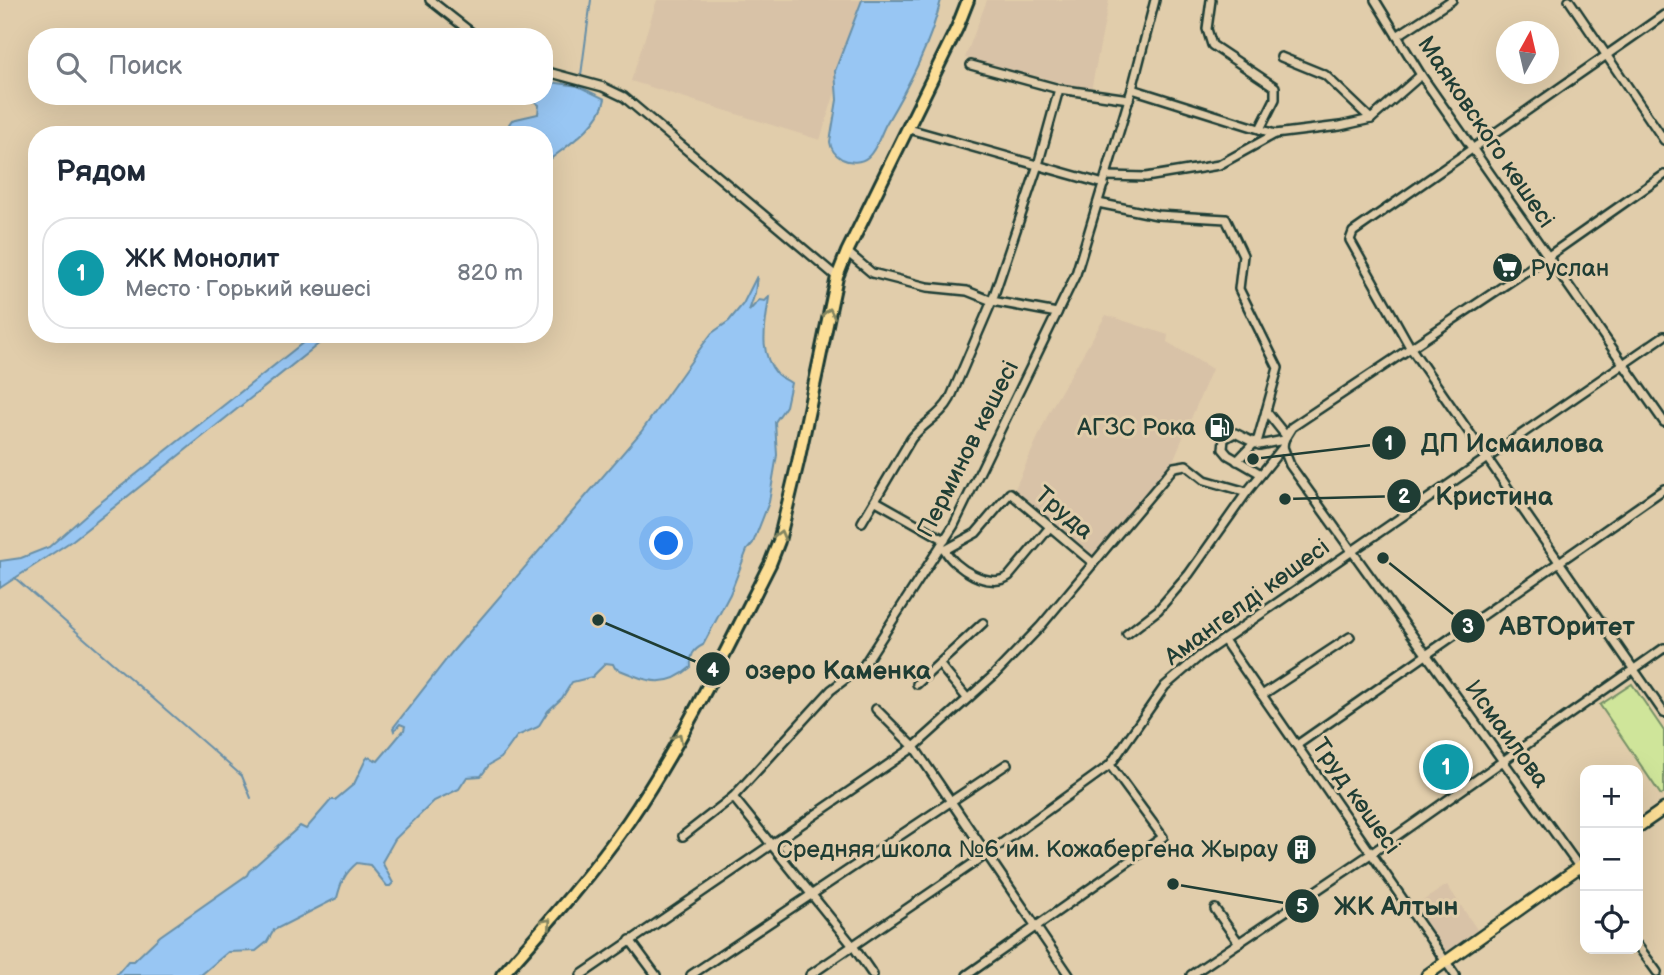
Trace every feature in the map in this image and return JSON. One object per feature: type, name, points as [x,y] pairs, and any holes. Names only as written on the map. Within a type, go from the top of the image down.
[{"type":"highway","points":[[502,975],[568,899],[628,821],[666,761],[770,564],[779,541],[798,462],[837,277],[968,0]]},
{"type":"main road","points":[[1643,824],[1664,809]]},
{"type":"main road","points":[[1427,975],[1580,871]]},
{"type":"street","points":[[430,0],[466,28]]},
{"type":"street","name":"Перминов көшесі","points":[[683,836],[733,797],[826,695],[864,665],[943,545],[994,446],[1076,274],[1132,89],[1155,0]]},
{"type":"street","points":[[1211,0],[1207,27],[1210,43],[1275,87],[1275,99],[1260,130]]},
{"type":"street","name":"Маяковского көшесі","points":[[1375,0],[1421,75],[1664,422]]},
{"type":"street","points":[[1397,36],[1452,0]]},
{"type":"street","points":[[1569,0],[1664,140]]},
{"type":"street","points":[[1664,15],[1353,232],[1351,236],[1351,245],[1410,347],[1664,713]]},
{"type":"street","points":[[1281,57],[1325,75],[1371,119]]},
{"type":"street","points":[[971,65],[1059,89],[1129,99]]},
{"type":"street","points":[[553,73],[603,87],[624,97],[837,277]]},
{"type":"street","points":[[909,129],[1038,165],[1105,180],[1146,177],[1219,165],[1275,134],[1371,119],[1421,75]]},
{"type":"street","points":[[862,522],[918,429],[947,405],[992,301],[1038,165],[1059,89]]},
{"type":"street","points":[[1132,89],[1275,134]]},
{"type":"street","points":[[1126,634],[1158,610],[1189,574],[1292,427],[1547,257],[1664,175]]},
{"type":"street","points":[[1098,203],[1157,215],[1224,218],[1243,253],[1239,289],[1278,368],[1260,434],[1237,461]]},
{"type":"street","points":[[847,252],[872,273],[927,287],[967,291],[992,301],[1057,313]]},
{"type":"street","name":"Амангелді көшесі","points":[[810,975],[987,854],[1110,765],[1165,686],[1224,640],[1664,336]]},
{"type":"street","name":"Исмаилова","points":[[1266,411],[1284,441],[1290,465],[1580,865]]},
{"type":"street","points":[[1261,474],[1228,456],[1223,449],[1227,436],[1239,433],[1254,443],[1264,445],[1284,441]]},
{"type":"street","points":[[582,975],[914,747],[994,675],[1040,627],[1177,465],[1189,466],[1205,480],[1247,492]]},
{"type":"street","points":[[1297,745],[1664,489]]},
{"type":"street","name":"Труда","points":[[943,545],[976,533],[1010,493],[1093,563]]},
{"type":"street","points":[[876,501],[943,545],[950,560],[966,571],[989,579],[1002,580],[1009,576],[1050,527]]},
{"type":"street","points":[[918,684],[983,623]]},
{"type":"street","points":[[1262,695],[1350,637]]},
{"type":"street","name":"Труд көшесі","points":[[1224,640],[1455,975]]},
{"type":"street","points":[[1191,975],[1372,853],[1664,648]]},
{"type":"street","points":[[939,664],[967,698]]},
{"type":"street","points":[[876,709],[914,747],[1069,975]]},
{"type":"street","points":[[691,975],[1007,764]]},
{"type":"street","points":[[967,975],[1163,837],[1110,765]]},
{"type":"street","points":[[733,797],[853,946],[873,975]]},
{"type":"street","points":[[1215,909],[1239,943]]},
{"type":"street","points":[[631,940],[656,975]]},
{"type":"street","points":[[1643,952],[1659,972]]},
{"type":"shaded area","points":[[657,0],[864,0],[820,140],[631,81]]},
{"type":"shaded area","points":[[987,0],[1109,0],[1091,90],[965,58]]},
{"type":"shaded area","points":[[1106,315],[1168,335],[1167,342],[1212,369],[1173,461],[1093,557],[1014,491],[1050,410]]},
{"type":"shaded area","points":[[1447,885],[1478,931],[1446,952],[1415,906]]},
{"type":"green space","points":[[1632,684],[1664,731],[1664,793],[1661,795],[1600,705]]},
{"type":"water","points":[[862,0],[941,0],[918,64],[876,146],[865,159],[852,162],[837,156],[830,142],[837,100],[835,71]]},
{"type":"water","points":[[553,82],[578,86],[605,99],[602,109],[589,127],[553,157],[553,126],[509,124],[512,120],[538,114],[539,105],[553,105]]},
{"type":"water","points":[[757,276],[749,311],[759,300],[765,301],[769,297],[764,337],[767,356],[777,374],[791,383],[786,406],[775,422],[777,455],[769,502],[730,594],[703,645],[693,653],[691,667],[672,679],[654,681],[606,663],[592,677],[572,682],[538,727],[517,736],[501,758],[489,765],[481,776],[467,777],[459,789],[434,801],[395,839],[382,862],[393,883],[390,886],[387,886],[370,865],[357,863],[344,878],[337,898],[274,930],[267,942],[256,951],[228,952],[201,975],[116,975],[128,961],[134,961],[160,936],[247,875],[300,826],[306,829],[331,800],[335,800],[354,784],[368,757],[378,761],[405,726],[400,724],[394,731],[393,728],[453,651],[641,432],[712,333],[729,321],[743,304]]},
{"type":"water","points":[[303,343],[320,343],[73,540],[0,588],[0,561],[21,558],[49,547],[96,506]]},
{"type":"waterway","points":[[581,75],[591,0]]},
{"type":"waterway","points":[[15,578],[242,776],[251,798]]},
{"type":"place","name":"Руслан","points":[[1507,268]]},
{"type":"place","name":"АГЗС Рока","points":[[1219,427]]},
{"type":"place","name":"ДП Исмаилова","points":[[1253,459]]},
{"type":"place","name":"Кристина","points":[[1285,499]]},
{"type":"place","name":"АВТОритет","points":[[1383,558]]},
{"type":"place","name":"озеро Каменка","points":[[598,620]]},
{"type":"place","name":"ЖК Монолит","points":[[1446,767]]},
{"type":"place","name":"Средняя школа №6 им. Кожабергена Жырау","points":[[1301,849]]},
{"type":"place","name":"ЖК Алтын","points":[[1173,884]]}]
